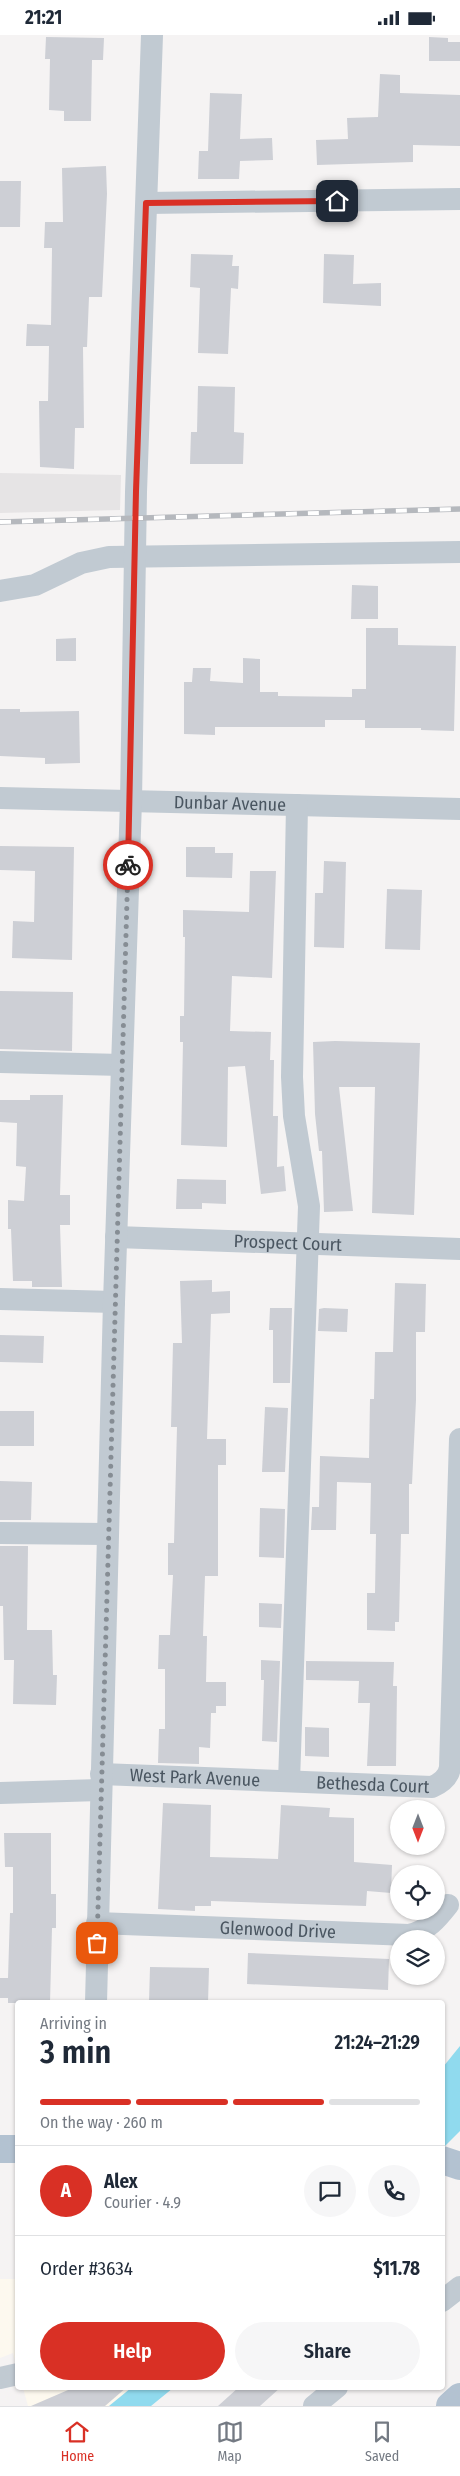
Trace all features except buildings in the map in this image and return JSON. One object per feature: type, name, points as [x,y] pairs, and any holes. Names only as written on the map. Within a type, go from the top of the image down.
[{"type":"main road","points":[[0,2149],[15,2149]]},
{"type":"main road","points":[[445,2161],[460,2166]]},
{"type":"street","points":[[96,2000],[100,1782],[131,801],[136,556],[152,35]]},
{"type":"street","points":[[146,203],[460,199]]},
{"type":"street","points":[[0,591],[35,585],[81,563],[109,557],[460,552]]},
{"type":"street","name":"Dunbar Avenue","points":[[0,798],[460,809]]},
{"type":"street","points":[[289,1781],[309,1206],[294,1116],[292,1077],[297,805]]},
{"type":"street","points":[[0,1062],[122,1065]]},
{"type":"street","name":"Prospect Court","points":[[116,1237],[460,1249]]},
{"type":"street","points":[[0,1299],[114,1302]]},
{"type":"street","name":"Bethesda Court","points":[[289,1781],[432,1787],[440,1783],[449,1774],[460,1439]]},
{"type":"street","points":[[0,1533],[108,1534]]},
{"type":"street","name":"West Park Avenue","points":[[0,1793],[100,1782],[289,1781]]},
{"type":"street","name":"Glenwood Drive","points":[[97,1923],[409,1935],[425,1929],[448,1905]]},
{"type":"street","points":[[445,2299],[460,2287]]},
{"type":"street","points":[[0,2378],[15,2375]]},
{"type":"street","points":[[314,2406],[333,2390]]},
{"type":"shaded area","points":[[0,473],[121,475],[120,510],[0,513]]},
{"type":"shaded area","points":[[0,2279],[15,2279],[15,2361],[13,2353],[0,2358]]},
{"type":"shaded area","points":[[24,2390],[126,2390],[127,2392],[109,2406],[28,2406]]},
{"type":"water","points":[[460,2046],[460,2131],[445,2146],[445,2065]]},
{"type":"water","points":[[129,2390],[171,2390],[151,2406],[109,2406]]},
{"type":"railway","points":[[0,522],[460,509]]},
{"type":"way so far","points":[[97,1943],[128,865]]},
{"type":"route","points":[[128,865],[131,801],[136,491],[146,203],[337,201]]}]
